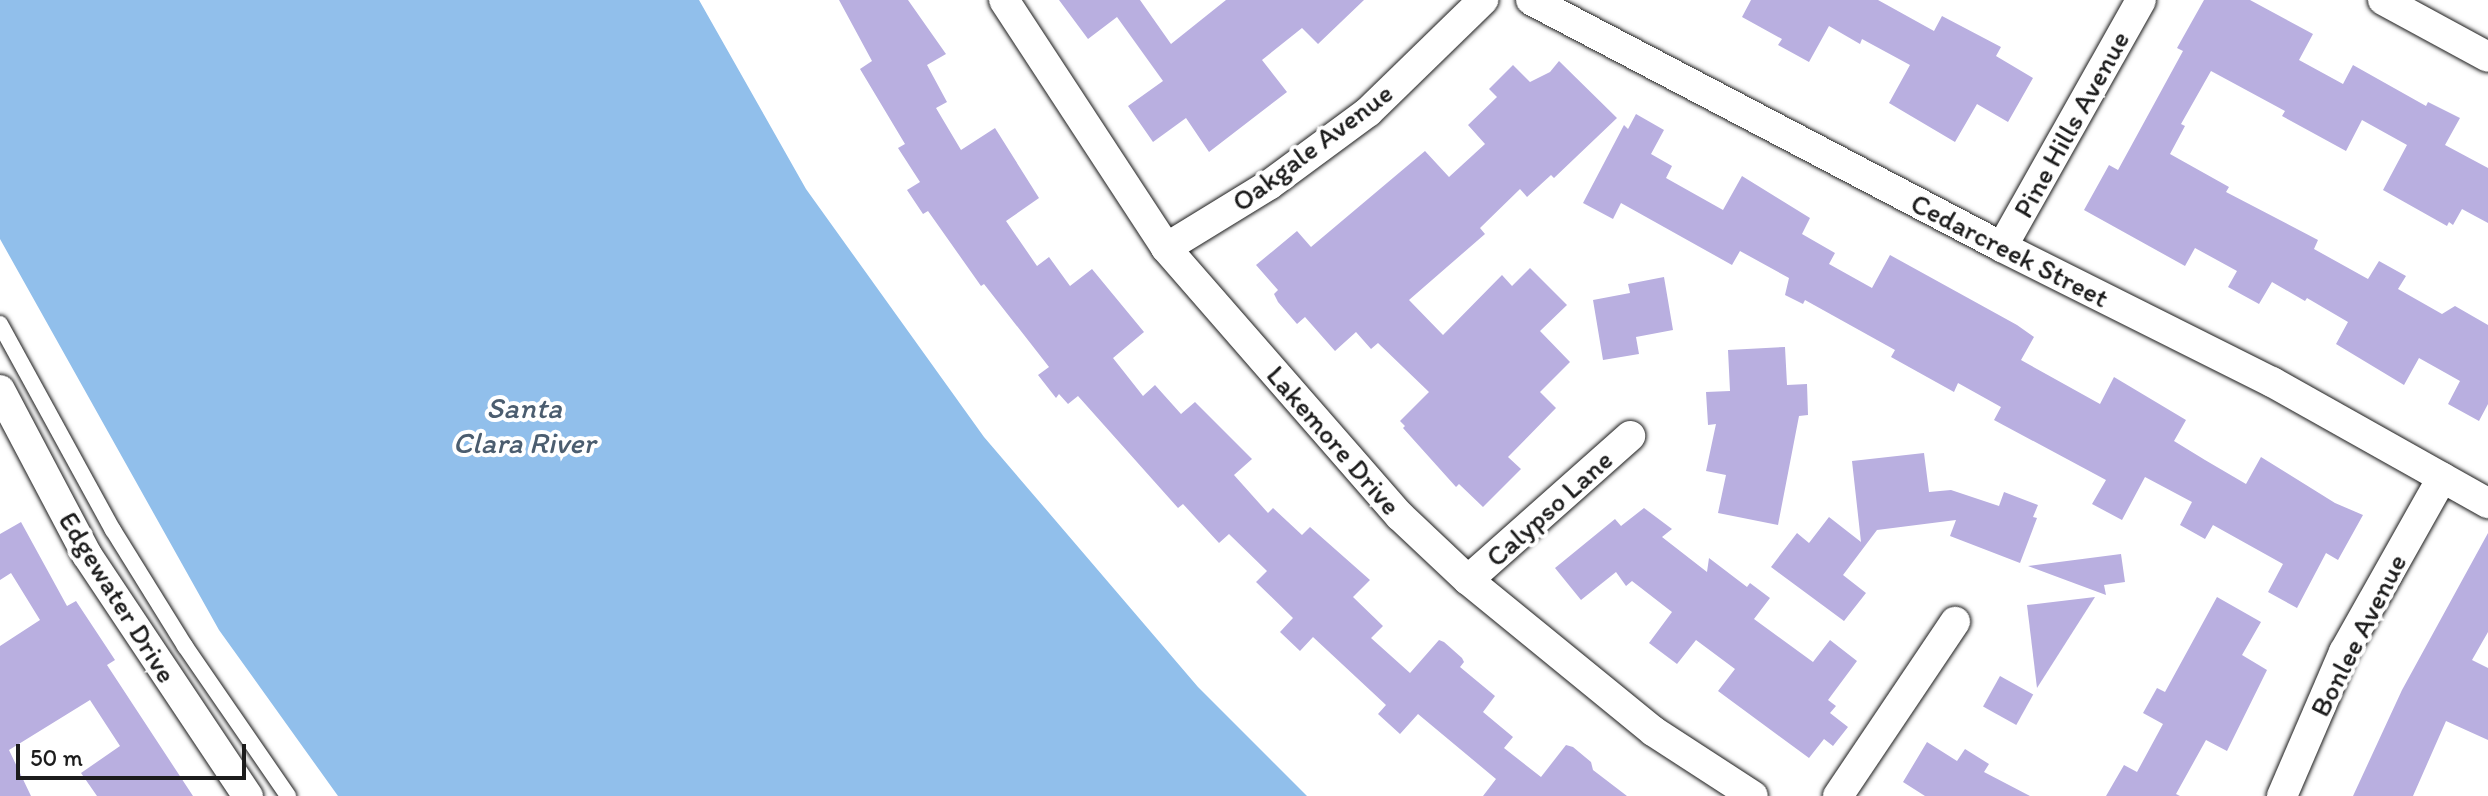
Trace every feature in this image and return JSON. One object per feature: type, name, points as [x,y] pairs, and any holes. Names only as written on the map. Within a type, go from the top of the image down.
[{"type":"street","name":"Lakemore Drive","points":[[1004,0],[1166,248],[1400,516],[1468,580],[1653,731],[1753,796]]},
{"type":"street","name":"Oakgale Avenue","points":[[1166,248],[1269,185],[1368,112],[1483,0]]},
{"type":"street","name":"Cedarcreek Street","points":[[1531,0],[2002,247],[2272,382],[2488,503]]},
{"type":"street","name":"Pine Hills Avenue","points":[[2002,247],[2141,0]]},
{"type":"street","points":[[2383,0],[2488,57]]},
{"type":"street","name":"Edgewater Drive","points":[[0,390],[87,555],[248,796]]},
{"type":"street","name":"Calypso Lane","points":[[1468,580],[1630,436]]},
{"type":"street","name":"Bonlee Avenue","points":[[2282,796],[2344,652],[2442,478]]},
{"type":"street","points":[[1838,796],[1955,622]]},
{"type":"lane","points":[[0,324],[113,530],[185,646],[288,796]]},
{"type":"water","name":"Santa Clara River","points":[[0,0],[699,0],[806,189],[984,437],[1198,687],[1307,796],[338,796],[219,630],[0,239]]},
{"type":"building","points":[[839,0],[908,0],[946,54],[927,65],[947,102],[936,108],[961,150],[995,128],[1039,198],[1006,221],[1037,266],[1049,257],[1070,286],[1092,269],[1144,332],[1113,358],[1143,396],[1155,385],[1181,414],[1195,402],[1252,459],[1234,475],[1268,513],[1273,508],[1302,535],[1310,527],[1370,580],[1353,597],[1383,626],[1371,638],[1410,673],[1439,640],[1444,642],[1462,658],[1464,662],[1460,667],[1495,696],[1483,712],[1513,737],[1504,748],[1541,777],[1566,745],[1573,747],[1591,762],[1593,770],[1627,796],[1483,796],[1496,779],[1418,714],[1400,734],[1378,714],[1386,705],[1313,637],[1300,651],[1280,632],[1293,618],[1256,582],[1267,571],[1229,534],[1219,543],[1183,504],[1178,508],[1078,396],[1068,404],[1059,394],[1056,398],[1038,375],[1049,367],[984,284],[981,286],[928,211],[923,214],[907,190],[920,182],[898,148],[905,144],[860,69],[872,61]]},
{"type":"building","points":[[1059,0],[1140,0],[1171,44],[1226,0],[1364,0],[1318,44],[1302,28],[1262,60],[1287,92],[1209,152],[1186,118],[1153,142],[1128,106],[1163,81],[1117,17],[1088,39]]},
{"type":"building","points":[[1751,0],[1878,0],[1934,31],[1942,16],[2001,47],[1996,56],[2033,78],[2008,122],[1977,104],[1955,142],[1889,103],[1910,65],[1862,39],[1860,44],[1829,26],[1809,62],[1778,45],[1782,39],[1742,17]]},
{"type":"building","points":[[2204,0],[2250,0],[2313,34],[2299,60],[2343,84],[2353,65],[2426,106],[2428,102],[2460,118],[2445,145],[2488,168],[2488,223],[2462,209],[2453,225],[2449,222],[2447,226],[2383,190],[2407,145],[2362,120],[2346,151],[2282,116],[2285,111],[2211,71],[2181,124],[2185,126],[2170,154],[2229,187],[2226,192],[2318,240],[2314,249],[2368,279],[2379,261],[2406,276],[2398,289],[2442,314],[2455,306],[2488,325],[2488,404],[2479,421],[2448,404],[2460,381],[2419,358],[2404,385],[2336,344],[2348,322],[2307,298],[2305,301],[2272,282],[2259,304],[2228,287],[2237,271],[2195,248],[2185,266],[2084,210],[2109,165],[2118,170],[2183,51],[2177,48]]},
{"type":"building","points":[[1559,61],[1617,118],[1554,178],[1551,175],[1527,197],[1520,189],[1480,228],[1485,234],[1409,300],[1443,335],[1502,275],[1512,286],[1530,268],[1567,305],[1540,331],[1570,362],[1540,392],[1556,408],[1508,457],[1521,469],[1483,507],[1459,484],[1456,487],[1403,428],[1405,426],[1400,421],[1429,392],[1378,343],[1371,349],[1356,332],[1335,351],[1305,317],[1297,324],[1278,302],[1274,294],[1278,290],[1256,265],[1297,231],[1311,247],[1425,151],[1449,177],[1485,144],[1468,125],[1497,97],[1489,89],[1513,65],[1530,82],[1550,72]]},
{"type":"building","points":[[1636,114],[1664,130],[1651,154],[1672,166],[1666,178],[1723,210],[1742,176],[1810,218],[1802,234],[1835,253],[1829,264],[1872,288],[1890,255],[2034,337],[2021,360],[2100,404],[2114,377],[2186,420],[2174,441],[2246,484],[2261,457],[2335,503],[2363,515],[2338,560],[2326,553],[2297,608],[2268,592],[2283,564],[2213,525],[2205,539],[2180,525],[2192,502],[2145,477],[2122,520],[2092,504],[2106,480],[1994,420],[2001,407],[1958,383],[1954,392],[1891,357],[1895,350],[1805,300],[1803,304],[1785,295],[1789,278],[1740,251],[1732,265],[1621,203],[1613,219],[1583,203],[1624,125],[1628,129]]},
{"type":"building","points":[[1664,277],[1673,330],[1636,337],[1639,354],[1603,360],[1593,300],[1630,293],[1628,284]]},
{"type":"building","points":[[1785,347],[1787,385],[1807,384],[1808,415],[1799,416],[1778,525],[1718,513],[1726,475],[1706,471],[1716,424],[1708,425],[1706,392],[1730,391],[1728,350]]},
{"type":"building","points":[[1924,453],[1929,492],[1951,490],[1999,506],[2004,492],[2038,505],[2033,517],[2037,518],[2020,563],[1950,536],[1956,520],[1877,530],[1843,575],[1866,593],[1844,621],[1771,567],[1797,533],[1809,543],[1829,517],[1861,542],[1852,461]]},
{"type":"building","points":[[1644,508],[1672,529],[1662,537],[1707,572],[1709,558],[1747,587],[1750,583],[1770,598],[1754,619],[1813,662],[1830,640],[1857,661],[1828,700],[1836,706],[1830,713],[1848,727],[1833,746],[1824,739],[1809,758],[1718,691],[1735,669],[1696,640],[1677,664],[1649,643],[1672,612],[1632,581],[1626,586],[1616,572],[1581,600],[1555,568],[1615,519],[1621,526]]},
{"type":"building","points":[[21,522],[67,606],[76,601],[115,660],[107,665],[193,796],[97,796],[81,773],[120,746],[90,700],[9,750],[31,796],[0,796],[0,646],[40,620],[11,573],[0,580],[0,534]]},
{"type":"building","points":[[2488,533],[2488,632],[2472,660],[2488,668],[2488,740],[2446,721],[2413,796],[2353,796],[2402,690]]},
{"type":"building","points":[[2121,554],[2125,582],[2104,585],[2106,595],[2028,566]]},
{"type":"building","points":[[2095,597],[2037,688],[2027,605]]},
{"type":"building","points":[[2217,597],[2261,622],[2242,655],[2267,670],[2227,751],[2206,740],[2176,794],[2180,796],[2106,796],[2124,765],[2137,772],[2163,724],[2143,713],[2157,688],[2165,692]]},
{"type":"building","points":[[2000,676],[2033,694],[2016,725],[1983,707]]},
{"type":"building","points":[[1927,742],[1957,761],[1965,749],[1989,764],[1984,772],[2030,796],[1925,796],[1903,782]]}]
